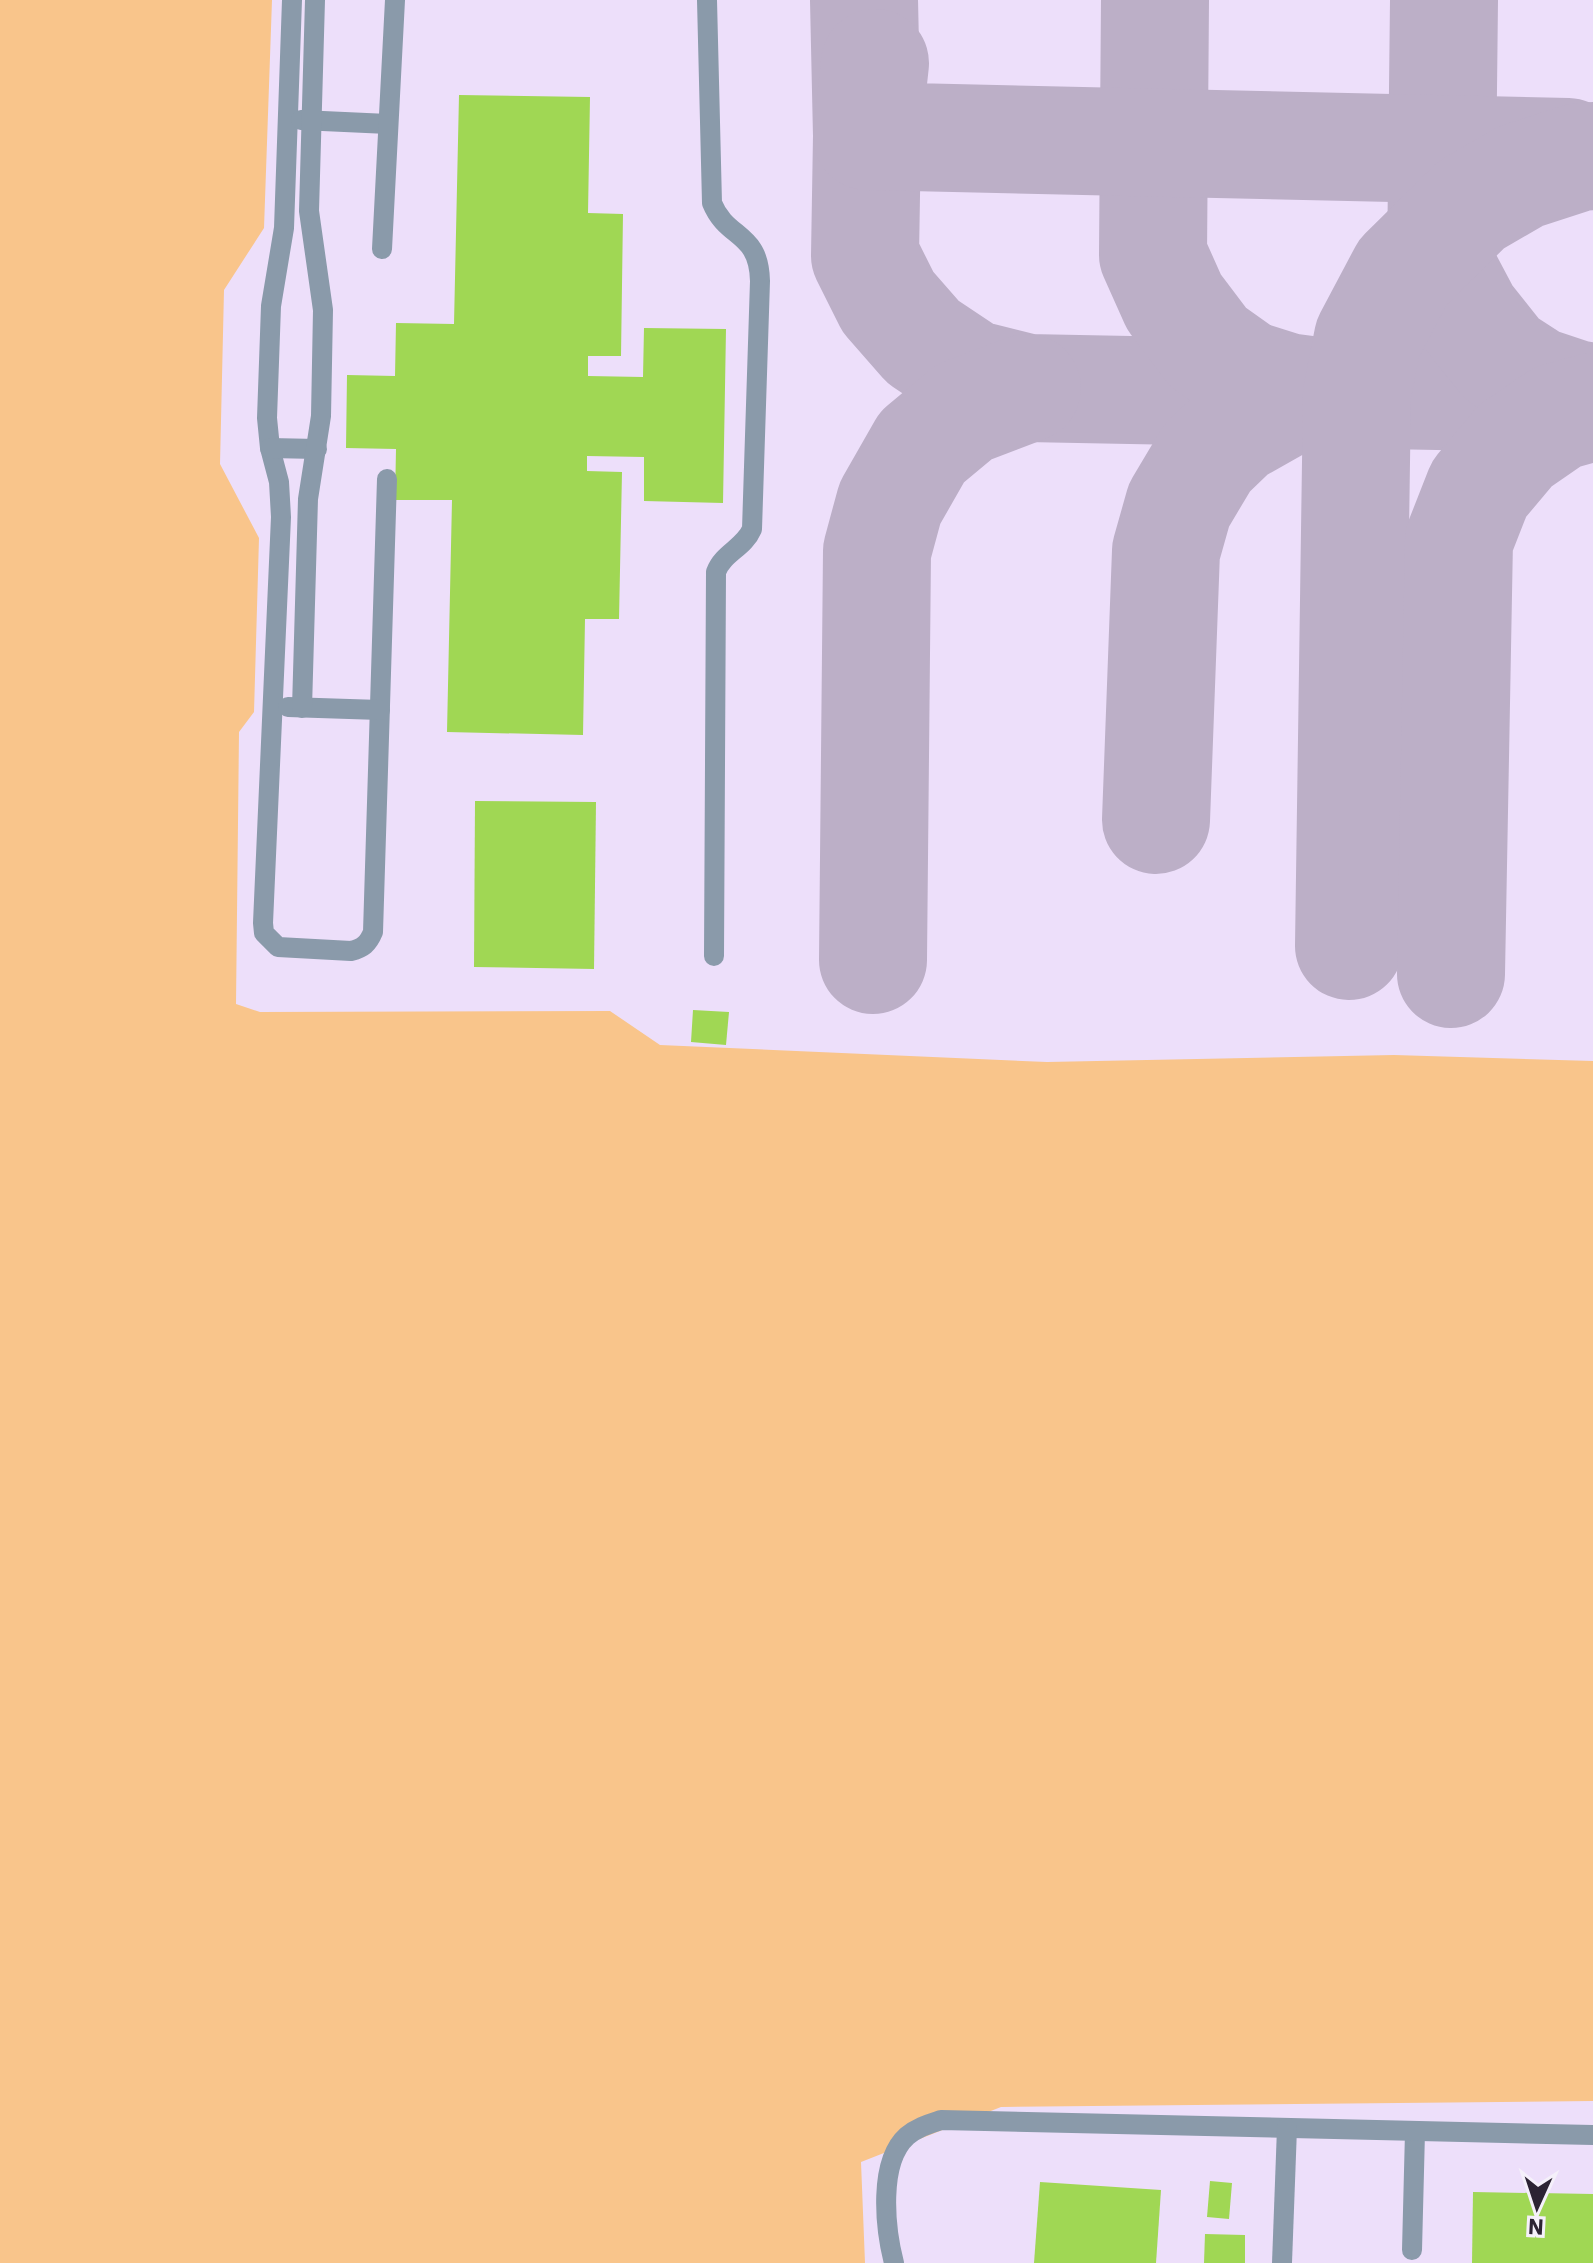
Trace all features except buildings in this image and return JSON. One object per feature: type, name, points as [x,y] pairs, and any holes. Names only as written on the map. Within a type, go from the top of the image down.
[{"type":"lane","points":[[292,0],[284,228],[271,306],[267,418],[270,448],[279,482],[281,517],[263,923],[264,933],[278,947],[351,951],[361,949],[369,942],[373,932],[387,479]]},
{"type":"lane","points":[[302,708],[308,499],[321,416],[323,310],[322,285],[310,224],[315,0]]},
{"type":"lane","points":[[382,249],[395,0]]},
{"type":"lane","points":[[707,0],[712,203],[717,216],[749,243],[757,254],[760,281],[752,529],[748,539],[724,558],[716,572],[714,956]]},
{"type":"lane","points":[[289,120],[388,124]]},
{"type":"lane","points":[[270,448],[317,449]]},
{"type":"lane","points":[[272,707],[380,710]]},
{"type":"lane","points":[[894,2263],[887,2222],[889,2172],[894,2154],[905,2138],[922,2126],[941,2120],[1593,2135]]},
{"type":"lane","points":[[1282,2263],[1287,2128]]},
{"type":"lane","points":[[1412,2250],[1415,2132]]},
{"type":"shaded area","points":[[0,0],[272,0],[264,228],[224,290],[220,464],[259,538],[254,712],[239,732],[236,1004],[260,1012],[610,1011],[660,1045],[1047,1062],[1394,1055],[1593,1061],[1593,2101],[1001,2107],[861,2162],[865,2263],[0,2263]]},
{"type":"taxiway","points":[[864,0],[867,136],[865,256],[888,302],[923,342],[971,374],[1027,388],[1593,399]]},
{"type":"taxiway","points":[[1155,0],[1153,255],[1174,302],[1208,347],[1246,374],[1287,387],[1325,392],[1281,405],[1235,431],[1207,458],[1179,505],[1166,551],[1156,820]]},
{"type":"taxiway","points":[[1444,0],[1441,266],[1467,315],[1502,359],[1536,381],[1593,397]]},
{"type":"taxiway","points":[[875,63],[867,136],[1568,152]]},
{"type":"taxiway","points":[[1349,946],[1357,393],[1368,338],[1403,272],[1471,205],[1521,176],[1580,157],[1593,156]]},
{"type":"taxiway","points":[[873,960],[877,551],[890,503],[922,447],[964,412],[1027,388]]},
{"type":"taxiway","points":[[1451,974],[1459,540],[1479,489],[1515,446],[1557,417],[1593,407]]}]
